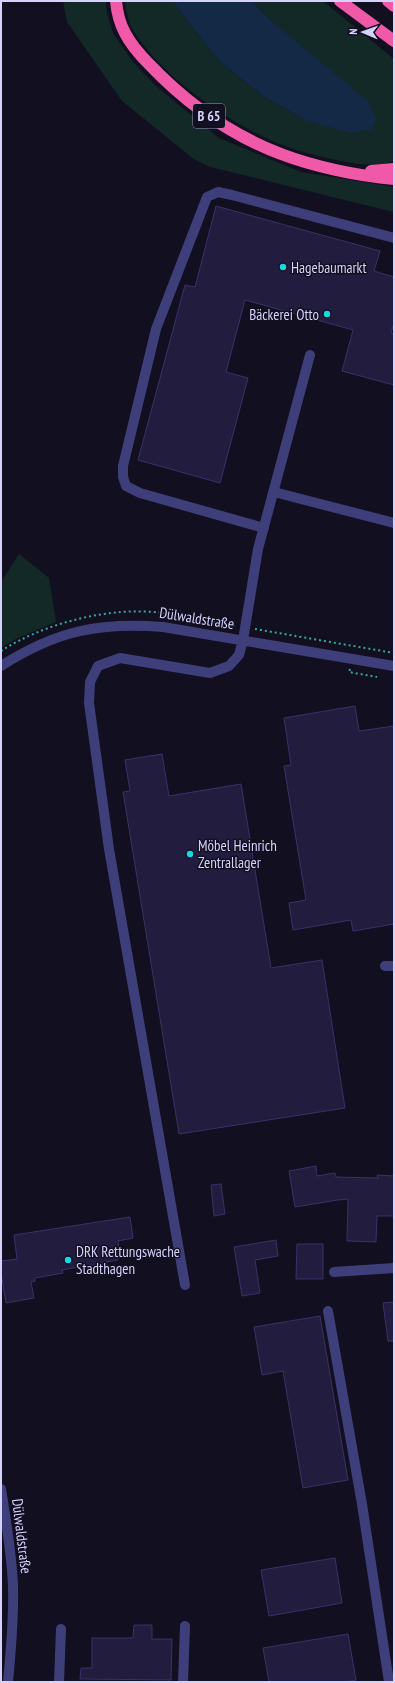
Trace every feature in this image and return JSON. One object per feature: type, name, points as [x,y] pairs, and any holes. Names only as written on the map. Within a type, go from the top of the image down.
[{"type":"highway","name":"B 65","points":[[116,1],[117,10],[124,33],[137,51],[183,96],[213,119],[242,136],[281,154],[350,172],[394,179]]},
{"type":"highway","points":[[340,1],[394,41]]},
{"type":"highway","points":[[388,1],[394,6]]},
{"type":"highway","name":"B 65","points":[[350,172],[394,169]]},
{"type":"street","points":[[264,528],[140,493],[126,486],[123,477],[123,466],[156,329],[207,197],[218,192],[232,195],[394,238]]},
{"type":"street","points":[[185,1285],[109,849],[89,702],[90,682],[98,666],[120,658],[210,672],[229,666],[239,655],[243,640],[258,549],[310,355]]},
{"type":"street","points":[[274,492],[394,523]]},
{"type":"street","name":"Dülwaldstraße","points":[[1,666],[24,651],[54,638],[80,630],[106,626],[132,625],[163,627],[394,666]]},
{"type":"street","points":[[334,1272],[394,1268]]},
{"type":"street","points":[[328,1311],[362,1504],[389,1682]]},
{"type":"street","name":"Dülwaldstraße","points":[[1,1489],[10,1542],[13,1586],[12,1638],[8,1682]]},
{"type":"street","points":[[183,1682],[185,1626]]},
{"type":"street","points":[[59,1682],[61,1629]]},
{"type":"green space","points":[[63,1],[106,1],[107,13],[113,33],[133,62],[156,86],[219,138],[301,172],[394,187],[394,212],[210,167],[195,160],[122,101],[67,22]]},
{"type":"green space","points":[[125,1],[172,1],[219,61],[263,96],[305,120],[277,26],[251,1],[323,1],[394,59],[394,160],[388,163],[373,165],[357,164],[303,152],[265,138],[222,114],[180,82],[161,65],[145,47],[131,27]]},
{"type":"green space","points":[[19,554],[49,578],[56,622],[16,639],[1,648],[1,582]]},
{"type":"water","points":[[172,1],[251,1],[277,26],[367,100],[376,118],[372,129],[351,133],[305,120],[263,96],[219,61]]},
{"type":"building","points":[[216,206],[380,251],[374,271],[394,277],[394,323],[391,333],[394,334],[394,385],[342,371],[353,330],[245,300],[226,372],[248,378],[220,483],[138,460],[185,285],[195,287]]},
{"type":"building","points":[[355,706],[359,731],[394,726],[394,924],[353,931],[351,920],[293,930],[289,903],[306,900],[284,766],[291,765],[284,718]]},
{"type":"building","points":[[162,754],[169,796],[241,784],[271,968],[322,960],[345,1108],[179,1134],[123,792],[130,791],[125,760]]},
{"type":"building","points":[[316,1166],[317,1176],[335,1173],[336,1177],[378,1178],[377,1175],[394,1176],[394,1216],[377,1216],[376,1242],[347,1241],[348,1199],[295,1207],[289,1171]]},
{"type":"building","points":[[221,1184],[225,1214],[214,1216],[211,1185]]},
{"type":"building","name":"DRK Rettungswache Stadthagen","points":[[130,1217],[133,1238],[118,1241],[119,1248],[116,1248],[118,1260],[62,1270],[63,1273],[35,1278],[35,1281],[31,1282],[34,1298],[6,1303],[1,1273],[1,1261],[17,1259],[14,1235]]},
{"type":"building","points":[[276,1240],[278,1256],[255,1260],[260,1293],[242,1296],[234,1247]]},
{"type":"building","points":[[297,1244],[323,1244],[323,1279],[296,1279]]},
{"type":"building","points":[[394,1302],[394,1341],[388,1341],[383,1303]]},
{"type":"building","points":[[320,1316],[348,1480],[303,1488],[283,1371],[262,1375],[254,1327]]},
{"type":"building","points":[[335,1558],[342,1603],[269,1616],[261,1570]]},
{"type":"building","points":[[134,1625],[152,1625],[152,1639],[172,1639],[171,1680],[80,1679],[81,1668],[92,1668],[92,1638],[133,1638]]},
{"type":"building","points":[[348,1634],[356,1680],[346,1682],[269,1682],[263,1648]]},
{"type":"place","name":"Hagebaumarkt","points":[[283,267]]},
{"type":"place","name":"Bäckerei Otto","points":[[327,314]]},
{"type":"place","name":"Möbel Heinrich Zentrallager","points":[[190,854]]},
{"type":"place","name":"DRK Rettungswache Stadthagen","points":[[68,1260]]}]
